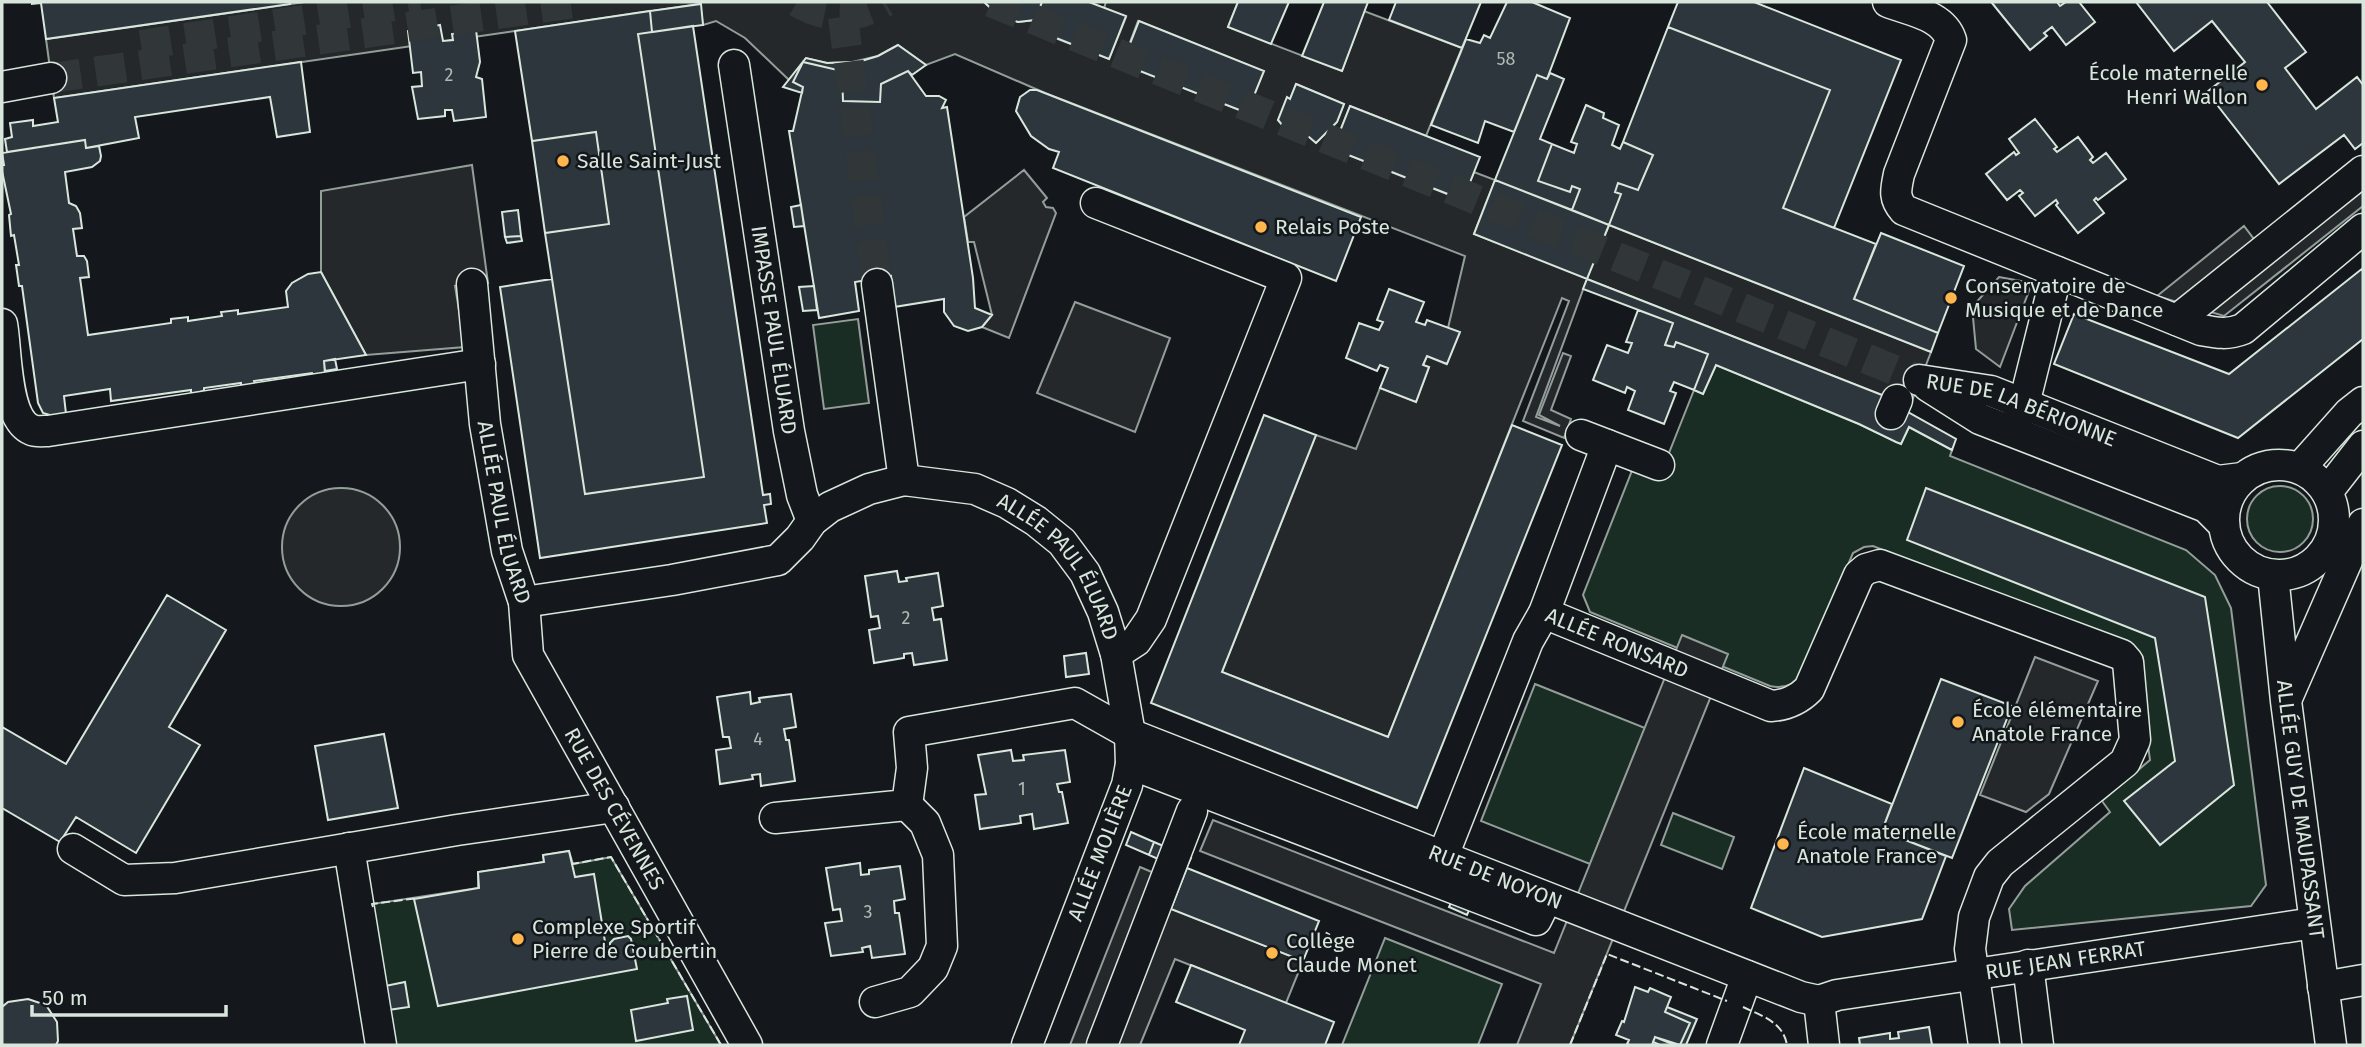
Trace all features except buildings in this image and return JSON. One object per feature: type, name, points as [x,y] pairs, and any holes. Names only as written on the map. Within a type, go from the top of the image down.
[{"type":"street","points":[[1888,2],[1945,12],[1951,40],[1899,174],[1895,193],[1897,203],[1916,216],[2201,330],[2220,334],[2232,334],[2243,329],[2363,229]]},
{"type":"street","name":"IMPASSE PAUL ÉLUARD","points":[[734,65],[789,431],[802,495],[812,521]]},
{"type":"street","points":[[2,66],[50,69],[2,87]]},
{"type":"street","points":[[2177,320],[2363,171]]},
{"type":"street","points":[[1096,203],[1286,278],[1151,619],[1136,641],[1116,654]]},
{"type":"street","points":[[2013,431],[2024,404],[2057,272]]},
{"type":"street","name":"ALLÉE PAUL ÉLUARD","points":[[472,284],[485,424],[507,551],[524,602],[673,580],[778,560],[800,538],[812,521],[848,497],[904,480],[975,489],[1016,509],[1062,542],[1085,573],[1103,612],[1116,654]]},
{"type":"street","points":[[877,284],[904,480]]},
{"type":"street","points":[[2,324],[12,402],[22,423],[32,431],[48,431],[480,364]]},
{"type":"street","name":"RUE DE LA BÉRIONNE","points":[[2223,524],[2206,507],[1980,419],[1919,380],[1990,391],[2218,481],[2242,478]]},
{"type":"street","points":[[2300,468],[2349,413],[2363,402]]},
{"type":"street","points":[[1544,613],[1594,440],[1659,465]]},
{"type":"street","points":[[2327,492],[2363,446]]},
{"type":"street","points":[[2285,464],[2300,468],[2315,477],[2327,492],[2333,506],[2332,536],[2326,550],[2303,570],[2288,575],[2258,571],[2245,564],[2230,546],[2223,524],[2231,491],[2242,478],[2255,469],[2285,464]]},
{"type":"street","points":[[2286,701],[2363,524]]},
{"type":"street","name":"ALLÉE RONSARD","points":[[1443,856],[1528,641],[1544,613],[1771,706],[1783,706],[1802,695],[1815,679],[1859,575],[1866,569],[1881,565],[2122,654],[2129,662],[2135,740],[2124,761],[2000,863],[1989,877],[1974,917],[1970,949],[1972,973]]},
{"type":"street","name":"ALLÉE GUY DE MAUPASSANT","points":[[2273,575],[2286,701],[2331,1045]]},
{"type":"street","name":"RUE DES CÉVENNES","points":[[524,602],[528,655],[747,1045]]},
{"type":"street","name":"ALLÉE MOLIÈRE","points":[[1027,1045],[1127,785],[1131,749],[1116,654]]},
{"type":"street","points":[[907,805],[912,768],[909,732],[1075,703],[1131,749],[1536,920],[1548,898]]},
{"type":"street","name":"RUE DE NOYON","points":[[1131,749],[1443,856],[1801,997],[1819,1001]]},
{"type":"street","points":[[775,818],[907,805]]},
{"type":"street","points":[[875,1002],[910,992],[933,968],[942,946],[938,855],[925,823],[907,805]]},
{"type":"street","points":[[73,849],[124,880],[175,878],[457,830],[614,807]]},
{"type":"street","points":[[1102,1045],[1192,811]]},
{"type":"street","points":[[349,848],[381,1045]]},
{"type":"street","name":"RUE JEAN FERRAT","points":[[1819,1001],[1837,995],[1972,973],[2314,923]]},
{"type":"street","points":[[2028,965],[2038,1045]]},
{"type":"street","points":[[1972,973],[1984,1045]]},
{"type":"street","points":[[1722,1045],[1747,976]]},
{"type":"street","points":[[2323,987],[2363,980]]},
{"type":"street","points":[[1819,1001],[1824,1045]]},
{"type":"green space","points":[[858,319],[869,403],[824,409],[813,325]]},
{"type":"green space","points":[[1716,365],[1901,444],[1909,427],[1952,450],[1950,456],[2186,550],[2215,575],[2231,608],[2266,885],[2251,906],[2012,930],[2009,909],[2025,886],[2110,812],[2102,801],[2150,760],[2135,649],[1873,546],[1853,553],[1801,675],[1795,682],[1783,687],[1770,686],[1590,612],[1583,595],[1635,463],[1661,473],[1694,390],[1703,394]]},
{"type":"green space","points":[[2280,486],[2293,489],[2303,496],[2310,506],[2313,519],[2310,532],[2303,542],[2293,549],[2280,552],[2267,549],[2257,542],[2250,532],[2247,519],[2250,506],[2257,496],[2267,489]]},
{"type":"green space","points":[[1535,684],[1645,728],[1590,864],[1481,821]]},
{"type":"green space","points":[[1673,813],[1734,837],[1722,869],[1661,845]]},
{"type":"green space","name":"Complexe Sportif Pierre de Coubertin","points":[[569,851],[573,864],[611,857],[721,1045],[395,1045],[372,904],[478,888],[478,872],[544,862],[543,855]]},
{"type":"green space","points":[[1385,938],[1502,984],[1478,1045],[1342,1045]]},
{"type":"shaded area","points":[[305,2],[984,2],[997,14],[1018,22],[1035,20],[1032,29],[1109,59],[1126,17],[1104,8],[1106,2],[1238,2],[1228,27],[1342,71],[1364,11],[1462,48],[1426,136],[1350,106],[1333,149],[1462,200],[1474,172],[1495,180],[1474,234],[1587,278],[1609,225],[1931,352],[1910,406],[1587,279],[1536,417],[1560,426],[1539,415],[1563,353],[1571,356],[1551,410],[1571,419],[1564,438],[1523,421],[1569,301],[1562,298],[1388,737],[1222,672],[1316,435],[1356,449],[1380,388],[1416,402],[1429,367],[1423,365],[1427,356],[1446,364],[1448,328],[1465,256],[1045,93],[955,54],[926,65],[898,45],[878,56],[852,62],[827,63],[806,58],[789,80],[745,38],[716,21],[703,25],[700,4],[54,98],[46,39]],"holes":[[[1138,21],[1263,71],[1247,113],[1122,64]],[[1296,84],[1344,104],[1337,122],[1316,143],[1308,136],[1283,126],[1278,120]]]},
{"type":"shaded area","points":[[472,165],[488,283],[455,286],[465,347],[366,355],[321,272],[321,191]]},
{"type":"shaded area","points":[[1024,170],[1047,198],[1043,202],[1046,207],[1053,208],[1056,213],[1009,338],[982,327],[992,315],[974,242],[968,242],[964,217]]},
{"type":"shaded area","points":[[2363,171],[2363,206],[2224,316],[2157,296],[2244,226],[2263,251]]},
{"type":"shaded area","points":[[1999,277],[2032,283],[2000,367],[1976,349],[1972,307]]},
{"type":"shaded area","points":[[1075,302],[1170,338],[1135,432],[1037,393]]},
{"type":"shaded area","points":[[341,488],[364,492],[383,505],[396,524],[400,547],[396,570],[383,589],[364,602],[341,606],[318,602],[299,589],[286,570],[282,547],[286,524],[299,505],[318,492]]},
{"type":"shaded area","points":[[1682,635],[1728,654],[1570,1045],[1517,1045],[1541,984],[1200,851],[1213,820],[1554,953]]},
{"type":"shaded area","points":[[2035,657],[2098,681],[2049,794],[2026,812],[1980,795]]},
{"type":"shaded area","points":[[1140,867],[1180,884],[1171,909],[1303,961],[1286,1003],[1175,959],[1140,1045],[1070,1045]]},
{"type":"tunnel","points":[[141,45],[420,2]]},
{"type":"tunnel","points":[[51,78],[582,2]]},
{"type":"tunnel","points":[[797,2],[819,12],[841,15],[863,12],[885,2]]},
{"type":"tunnel","points":[[991,2],[1919,380]]},
{"type":"tunnel","points":[[843,17],[877,284]]},
{"type":"fence","points":[[572,862],[611,857],[721,1045]]},
{"type":"fence","points":[[373,907],[372,904],[418,898]]},
{"type":"fence","points":[[1570,1045],[1607,954],[1727,1001]]},
{"type":"fence","points":[[1743,1007],[1776,1025],[1785,1037],[1787,1045]]},
{"type":"place","name":"École maternelle Henri Wallon","points":[[2262,85]]},
{"type":"place","name":"Salle Saint-Just","points":[[563,161]]},
{"type":"place","name":"Relais Poste","points":[[1261,227]]},
{"type":"place","name":"Conservatoire de Musique et de Dance","points":[[1951,298]]},
{"type":"place","name":"École élémentaire Anatole France","points":[[1958,722]]},
{"type":"place","name":"École maternelle Anatole France","points":[[1783,844]]},
{"type":"place","name":"Complexe Sportif Pierre de Coubertin","points":[[518,939]]},
{"type":"place","name":"Collège Claude Monet","points":[[1272,953]]}]
